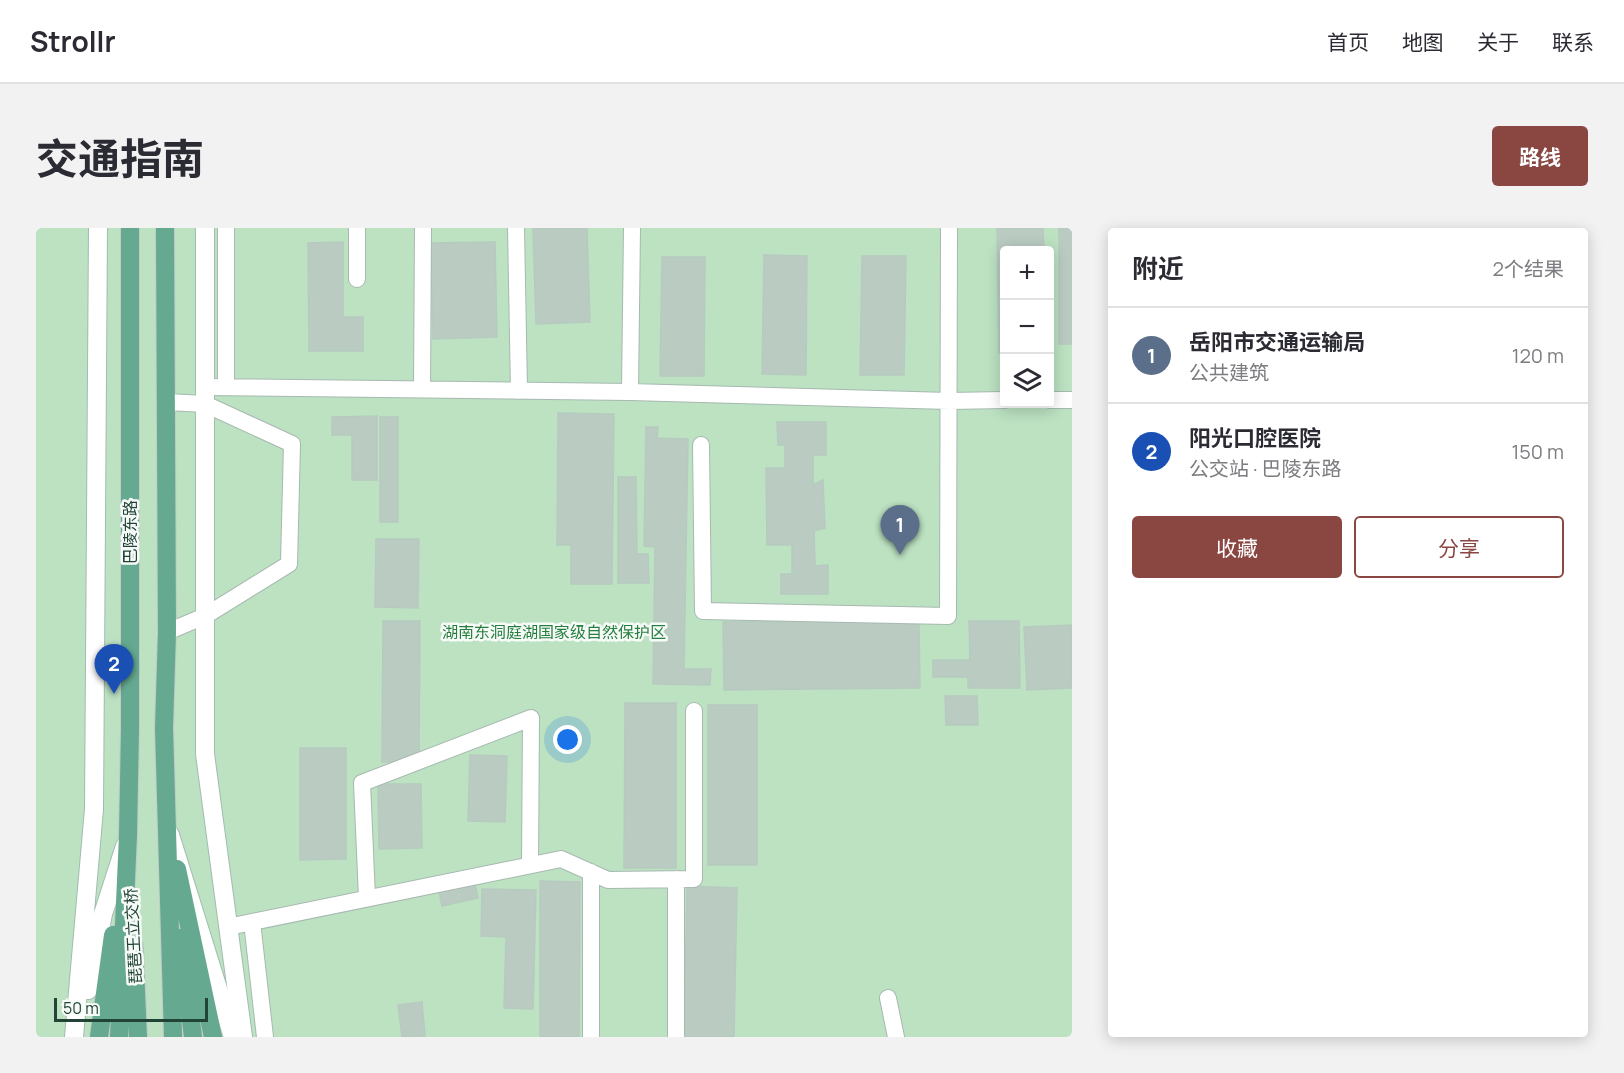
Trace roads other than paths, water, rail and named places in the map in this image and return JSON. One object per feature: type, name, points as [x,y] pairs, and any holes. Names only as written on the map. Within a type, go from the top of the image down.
[{"type":"main road","name":"巴陵东路","points":[[128,835],[130,228]]},
{"type":"main road","points":[[165,228],[167,632],[164,728],[173,1037]]},
{"type":"main road","points":[[167,826],[193,1037]]},
{"type":"main road","points":[[167,826],[213,1037]]},
{"type":"main road","points":[[99,1037],[128,835]]},
{"type":"main road","points":[[119,1037],[128,835]]},
{"type":"main road","name":"琵琶王立交桥","points":[[128,835],[138,1037]]},
{"type":"street","points":[[74,1037],[94,809],[98,228]]},
{"type":"street","points":[[206,228],[205,754],[243,1037]]},
{"type":"street","points":[[226,228],[226,387]]},
{"type":"street","points":[[357,228],[357,279]]},
{"type":"street","points":[[422,389],[423,228]]},
{"type":"street","points":[[516,228],[519,390]]},
{"type":"street","points":[[630,392],[632,228]]},
{"type":"street","points":[[701,445],[703,611],[948,616],[950,228]]},
{"type":"street","points":[[167,402],[205,395],[226,387],[519,390],[949,401],[1000,400]]},
{"type":"street","points":[[167,632],[205,616],[290,564],[292,444],[205,395]]},
{"type":"street","points":[[1054,400],[1072,399]]},
{"type":"street","points":[[228,927],[561,859],[608,880],[694,879],[694,711]]},
{"type":"street","points":[[367,898],[362,783],[531,718],[530,865]]},
{"type":"street","points":[[167,826],[233,1037]]},
{"type":"street","points":[[79,1037],[103,914],[128,835]]},
{"type":"street","points":[[591,872],[591,1037]]},
{"type":"street","points":[[676,879],[676,1037]]},
{"type":"street","points":[[252,922],[265,1037]]},
{"type":"street","points":[[888,998],[896,1037]]},
{"type":"place","name":"岳阳市交通运输局","points":[[900,555]]},
{"type":"place","name":"阳光口腔医院","points":[[114,694]]},
{"type":"park label","name":"湖南东洞庭湖国家级自然保护区","points":[[554,632]]}]
